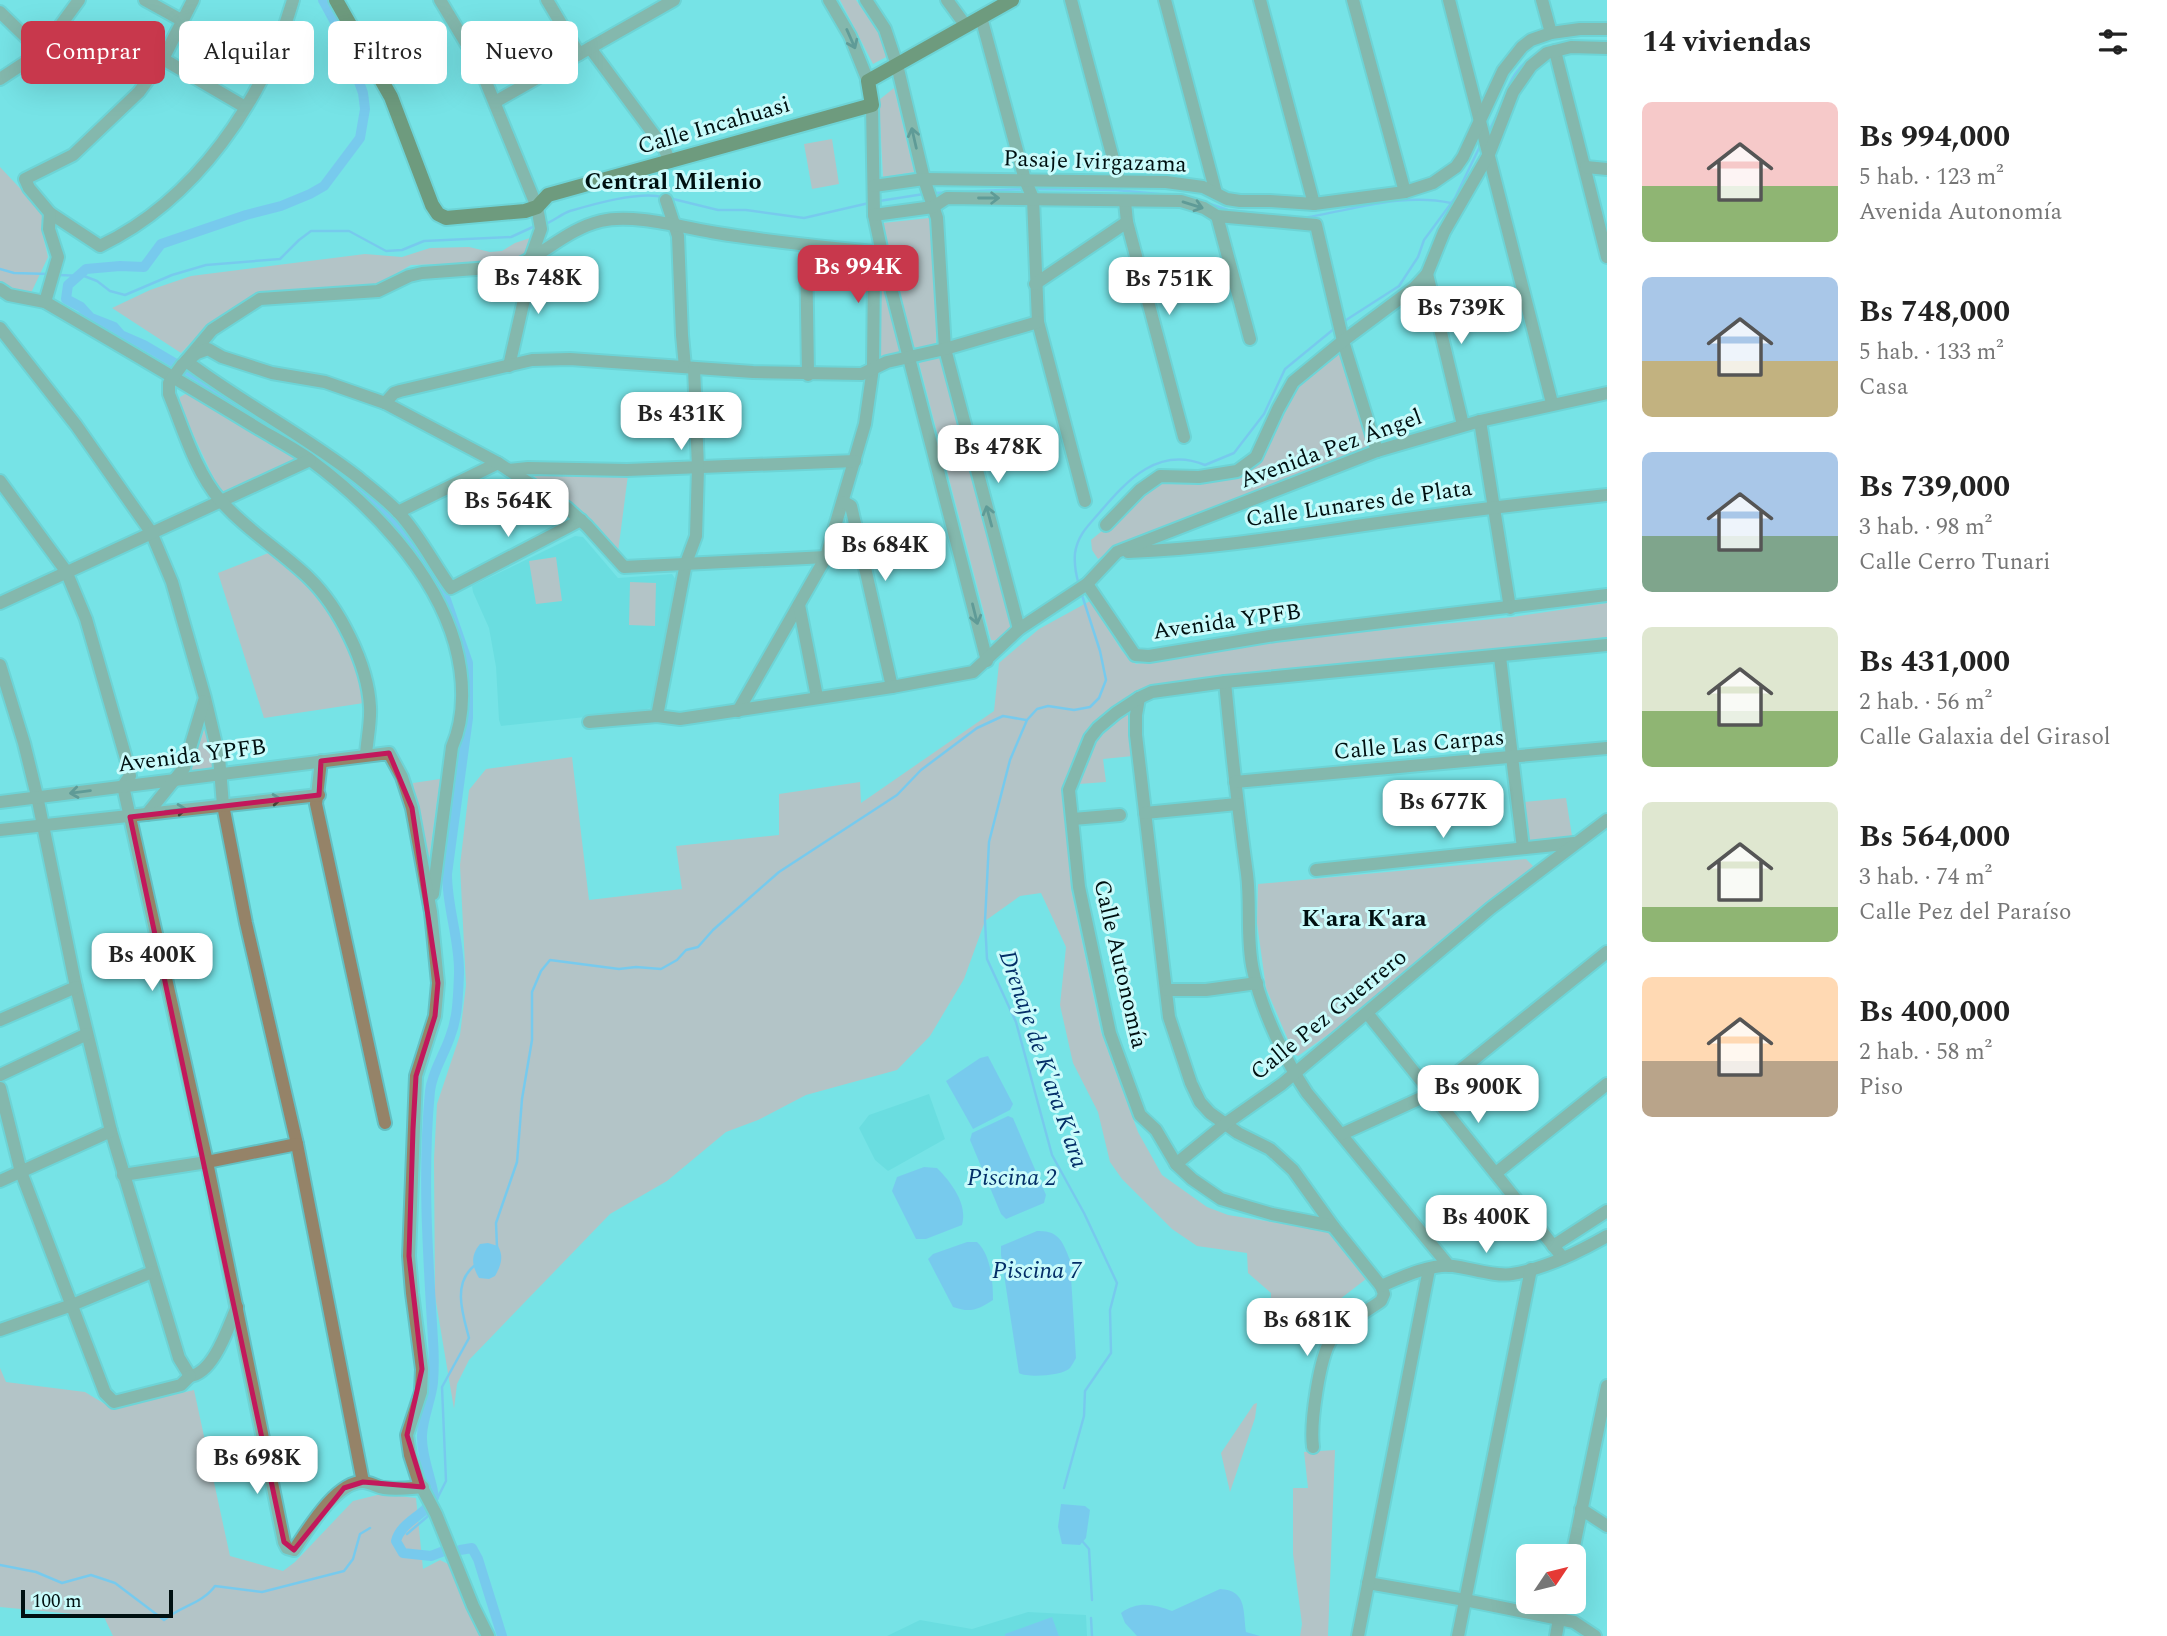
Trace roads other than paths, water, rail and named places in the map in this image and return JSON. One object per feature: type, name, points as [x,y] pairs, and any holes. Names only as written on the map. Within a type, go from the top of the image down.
[{"type":"main road","name":"Calle Incahuasi","points":[[336,0],[391,97],[424,188],[438,214],[446,218],[525,211],[539,218],[548,195],[872,105]]},
{"type":"main road","points":[[872,105],[868,81],[1012,0]]},
{"type":"street","points":[[64,21],[79,0]]},
{"type":"street","points":[[145,0],[183,21],[193,0]]},
{"type":"street","points":[[145,84],[73,155],[25,178],[29,188],[50,212],[100,246],[118,239],[152,214],[199,171],[223,141],[278,49],[293,0]]},
{"type":"street","points":[[440,0],[479,65],[539,218],[509,366]]},
{"type":"street","points":[[547,0],[584,51],[664,148],[670,162]]},
{"type":"street","points":[[495,102],[674,0]]},
{"type":"street","points":[[829,0],[850,36],[868,81]]},
{"type":"street","points":[[866,0],[885,29],[897,65],[924,179],[937,218],[945,349],[1019,629]]},
{"type":"street","points":[[947,0],[966,26]]},
{"type":"street","points":[[1071,0],[1119,181]]},
{"type":"street","points":[[1165,0],[1216,193]]},
{"type":"street","points":[[1260,0],[1314,204]]},
{"type":"street","points":[[1353,0],[1405,192]]},
{"type":"street","points":[[1449,0],[1552,403]]},
{"type":"street","points":[[1542,0],[1551,33]]},
{"type":"street","points":[[0,12],[21,32]]},
{"type":"street","points":[[981,17],[1025,180],[1033,198],[1038,322],[1085,501]]},
{"type":"street","points":[[165,55],[179,29]]},
{"type":"street","name":"Pasaje Ivirgazama","points":[[874,186],[924,179],[1185,183],[1227,199],[1314,204],[1405,192],[1433,183],[1456,166],[1511,58],[1531,40],[1551,33],[1607,29]]},
{"type":"street","points":[[1106,525],[1140,490],[1160,476],[1199,477],[1237,471],[1256,457],[1293,382],[1341,331],[1414,288],[1427,274],[1486,144],[1519,81],[1531,65],[1547,53],[1571,47],[1607,48]]},
{"type":"street","points":[[1555,51],[1607,257]]},
{"type":"street","points":[[165,60],[245,107]]},
{"type":"street","points":[[0,79],[21,65]]},
{"type":"street","points":[[872,105],[874,215],[987,661]]},
{"type":"street","points":[[1586,167],[1607,169]]},
{"type":"street","name":"Pasaje Ivirgazama","points":[[874,215],[933,207],[947,198],[1181,201],[1204,208],[1217,216],[1316,225],[1341,331]]},
{"type":"street","points":[[657,716],[686,563],[696,536],[698,468],[676,224],[666,200]]},
{"type":"street","points":[[1125,202],[1127,222],[1184,437]]},
{"type":"street","points":[[45,302],[58,257],[49,229],[50,212]]},
{"type":"street","points":[[1217,216],[1250,339]]},
{"type":"street","points":[[366,755],[370,709],[368,687],[338,617],[310,579],[220,501],[203,476],[169,394],[169,383],[212,330],[260,299],[378,291],[409,276],[422,273],[506,269],[530,260],[546,247],[602,220],[676,224],[715,233],[882,253]]},
{"type":"street","points":[[1035,284],[1127,222]]},
{"type":"street","points":[[806,245],[808,375]]},
{"type":"street","points":[[738,711],[826,557],[844,502],[865,424],[873,368],[874,267],[882,253]]},
{"type":"street","points":[[1427,274],[1463,425]]},
{"type":"street","points":[[0,289],[9,295],[45,302],[180,369],[267,416],[331,456],[398,512],[451,588],[580,520]]},
{"type":"street","points":[[385,403],[394,393],[400,391],[532,360],[570,359],[808,375],[862,374],[873,368],[1038,322]]},
{"type":"street","points":[[0,328],[76,425],[151,532],[172,582],[219,757],[223,805],[246,923],[297,1144],[363,1482]]},
{"type":"street","points":[[1341,331],[1377,451]]},
{"type":"street","points":[[180,369],[202,350],[208,349],[222,357],[259,369],[325,382],[385,403],[503,466],[580,520],[624,567],[826,557]]},
{"type":"street","points":[[180,369],[310,460],[370,511],[401,545],[440,607],[461,666],[462,698],[458,729],[452,747],[432,912],[438,983],[435,1016],[416,1076],[410,1256],[422,1369],[421,1392],[407,1435],[410,1455],[488,1636]]},
{"type":"street","name":"Avenida Pez Ángel","points":[[1082,587],[1117,552],[1377,451],[1463,425],[1552,403],[1607,393]]},
{"type":"street","points":[[1480,421],[1510,608]]},
{"type":"street","points":[[0,603],[310,460]]},
{"type":"street","points":[[398,512],[503,466],[698,468],[855,461]]},
{"type":"street","points":[[0,481],[66,571],[86,619],[127,762],[130,776],[123,786],[207,1162],[279,1522],[287,1548],[294,1550],[313,1522],[344,1488],[363,1482],[387,1488],[425,1492]]},
{"type":"street","name":"Calle Lunares de Plata","points":[[1117,552],[1166,551],[1284,537],[1493,506],[1607,495]]},
{"type":"street","points":[[844,502],[850,506],[892,687]]},
{"type":"street","points":[[589,722],[657,716],[680,719],[973,672],[1019,629],[1082,587]]},
{"type":"street","name":"Avenida YPFB","points":[[1082,587],[1135,655],[1149,656],[1275,635],[1607,595]]},
{"type":"street","points":[[799,606],[817,697]]},
{"type":"street","points":[[1313,1447],[1312,1422],[1325,1350],[1334,1335],[1381,1301],[1384,1294],[1381,1286],[1293,1170],[1281,1157],[1210,1113],[1200,1102],[1191,1083],[1169,1017],[1136,735],[1139,698],[1152,692],[1224,682],[1607,645]]},
{"type":"street","points":[[1500,657],[1523,848]]},
{"type":"street","points":[[0,665],[6,702],[37,796],[76,987],[111,1131],[179,1359],[190,1376]]},
{"type":"street","points":[[1224,682],[1247,877],[1252,969],[1266,1013],[1294,1074],[1449,1266]]},
{"type":"street","points":[[147,814],[184,768],[205,698]]},
{"type":"street","name":"Calle Autonomía","points":[[1139,698],[1098,728],[1090,738],[1069,790],[1082,908],[1110,1033],[1140,1115],[1156,1130],[1177,1164],[1199,1185],[1221,1199],[1272,1214],[1333,1226]]},
{"type":"street","name":"Calle Las Carpas","points":[[1235,782],[1607,748]]},
{"type":"street","name":"Avenida YPFB","points":[[0,803],[37,796],[389,753],[402,777],[412,808],[432,912]]},
{"type":"street","points":[[321,761],[316,804],[385,1123]]},
{"type":"street","points":[[0,831],[318,795]]},
{"type":"street","points":[[1145,813],[1237,804]]},
{"type":"street","points":[[1073,819],[1120,815]]},
{"type":"street","name":"Calle Pez Guerrero","points":[[1177,1164],[1225,1124],[1294,1074],[1491,908],[1607,820]]},
{"type":"street","points":[[1316,870],[1574,843]]},
{"type":"street","points":[[1342,1134],[1432,1093],[1607,952]]},
{"type":"street","points":[[1167,990],[1206,990],[1257,983]]},
{"type":"street","points":[[0,1020],[76,987]]},
{"type":"street","points":[[1367,1013],[1563,1258]]},
{"type":"street","points":[[0,1075],[87,1034]]},
{"type":"street","points":[[1496,1173],[1607,1084]]},
{"type":"street","points":[[0,1088],[22,1172],[105,1393],[114,1402],[181,1385],[190,1376],[205,1370],[223,1341],[237,1306]]},
{"type":"street","points":[[0,1181],[111,1131]]},
{"type":"street","points":[[123,1175],[297,1144]]},
{"type":"street","points":[[1553,1246],[1607,1212]]},
{"type":"street","points":[[1381,1286],[1429,1269],[1449,1266],[1510,1275],[1563,1258],[1606,1239]]},
{"type":"street","points":[[1358,1636],[1429,1269]]},
{"type":"street","points":[[1458,1636],[1531,1269]]},
{"type":"street","points":[[0,1330],[72,1305],[152,1272]]},
{"type":"street","points":[[1574,1544],[1606,1404],[1607,1386]]},
{"type":"street","points":[[1581,1510],[1607,1526]]},
{"type":"street","points":[[1368,1583],[1574,1622],[1595,1636]]},
{"type":"street","points":[[1556,1636],[1560,1614]]},
{"type":"water","points":[[988,1056],[1013,1104],[1010,1110],[973,1129],[946,1081],[980,1058]]},
{"type":"water","name":"Piscina 2","points":[[1008,1116],[1013,1118],[1046,1195],[1044,1203],[1006,1219],[1001,1214],[970,1140],[972,1133]]},
{"type":"water","points":[[924,1167],[937,1168],[948,1180],[960,1201],[963,1217],[962,1225],[926,1239],[916,1239],[892,1191],[897,1177]]},
{"type":"water","name":"Piscina 7","points":[[1037,1231],[1044,1231],[1059,1238],[1070,1260],[1076,1358],[1066,1371],[1037,1376],[1019,1373],[1001,1246]]},
{"type":"water","points":[[967,1242],[977,1242],[982,1247],[990,1269],[993,1300],[978,1308],[964,1310],[953,1307],[928,1259],[933,1254]]},
{"type":"water","points":[[480,1244],[498,1246],[501,1254],[500,1265],[495,1276],[489,1279],[479,1278],[473,1257]]},
{"type":"water","points":[[1061,1504],[1085,1506],[1090,1510],[1086,1538],[1080,1545],[1062,1544],[1058,1527]]},
{"type":"water","points":[[1220,1589],[1235,1593],[1244,1609],[1246,1632],[1260,1636],[1137,1636],[1125,1623],[1121,1613],[1146,1605],[1172,1611]]},
{"type":"water","points":[[1052,1617],[1059,1636],[1005,1636],[1005,1634]]},
{"type":"waterway","points":[[286,434],[250,415],[200,378],[144,345],[121,335],[114,327],[91,318],[81,307],[66,299],[68,285],[86,269],[144,267],[161,244],[281,206],[324,186],[360,138],[365,109],[363,93],[342,35],[323,0]]},
{"type":"waterway","name":"Drenaje de K'ara K'ara","points":[[1548,47],[1569,42]]},
{"type":"waterway","name":"Drenaje de K'ara K'ara","points":[[1488,132],[1513,78],[1529,59],[1542,50]]},
{"type":"waterway","name":"Drenaje de K'ara K'ara","points":[[1343,322],[1399,286],[1418,257],[1424,240],[1455,198],[1481,144]]},
{"type":"waterway","points":[[934,193],[1026,189]]},
{"type":"waterway","points":[[1032,189],[1116,190],[1169,195]]},
{"type":"waterway","points":[[879,201],[924,194]]},
{"type":"waterway","points":[[1186,196],[1228,210],[1282,216]]},
{"type":"waterway","points":[[545,224],[570,211],[604,202],[629,197],[663,197]]},
{"type":"waterway","points":[[669,198],[718,210],[746,210],[804,218],[869,203]]},
{"type":"waterway","points":[[1302,218],[1395,201],[1432,200],[1451,203]]},
{"type":"waterway","points":[[59,275],[84,276],[97,281],[110,291],[125,295],[172,275],[206,265],[280,259],[311,231],[349,231],[386,251],[402,250],[424,241],[511,237],[535,226]]},
{"type":"waterway","points":[[0,269],[14,273],[49,274]]},
{"type":"waterway","name":"Drenaje de K'ara K'ara","points":[[1079,585],[1075,553],[1081,535],[1122,488],[1146,469],[1159,463],[1188,460],[1205,465],[1234,453],[1264,414],[1285,369],[1335,328]]},
{"type":"waterway","points":[[311,451],[388,514],[410,539],[444,594],[468,663],[468,718],[447,874],[459,962],[457,1006],[453,1029],[431,1084],[426,1153],[434,1367],[422,1443],[434,1497],[430,1504],[403,1528],[396,1541],[403,1553],[431,1556],[444,1551]]},
{"type":"waterway","name":"Drenaje de K'ara K'ara","points":[[1064,1488],[1084,1416],[1085,1391],[1111,1353],[1110,1310],[1117,1283],[1084,1213],[1052,1155],[1016,1022],[987,959],[985,921],[989,842],[1010,760],[1027,720],[1037,709],[1048,706],[1074,710],[1090,707],[1099,698],[1106,680],[1100,651],[1081,592]]},
{"type":"waterway","points":[[497,1247],[496,1223],[517,1162],[522,1099],[532,1040],[532,992],[541,971],[550,960],[619,969],[661,969],[677,960],[686,950],[698,947],[713,930],[779,872],[897,795],[921,770],[977,728],[1003,716],[1026,720]]},
{"type":"waterway","points":[[435,1503],[446,1481],[442,1387],[469,1338],[462,1310],[461,1291],[467,1273],[474,1266]]},
{"type":"waterway","points":[[407,1534],[430,1512]]},
{"type":"waterway","points":[[0,1565],[36,1572],[62,1583],[91,1575],[115,1583],[164,1620],[204,1597],[215,1586],[262,1592],[344,1571],[353,1559],[360,1534],[370,1528]]},
{"type":"waterway","name":"Drenaje de K'ara K'ara","points":[[1083,1542],[1089,1549],[1092,1600]]},
{"type":"waterway","points":[[460,1550],[472,1548],[478,1559],[502,1636]]},
{"type":"waterway","name":"Drenaje de K'ara K'ara","points":[[1091,1618],[1092,1636]]},
{"type":"district","name":"Central Milenio","points":[[673,182]]},
{"type":"district","name":"K'ara K'ara","points":[[1364,919]]}]
